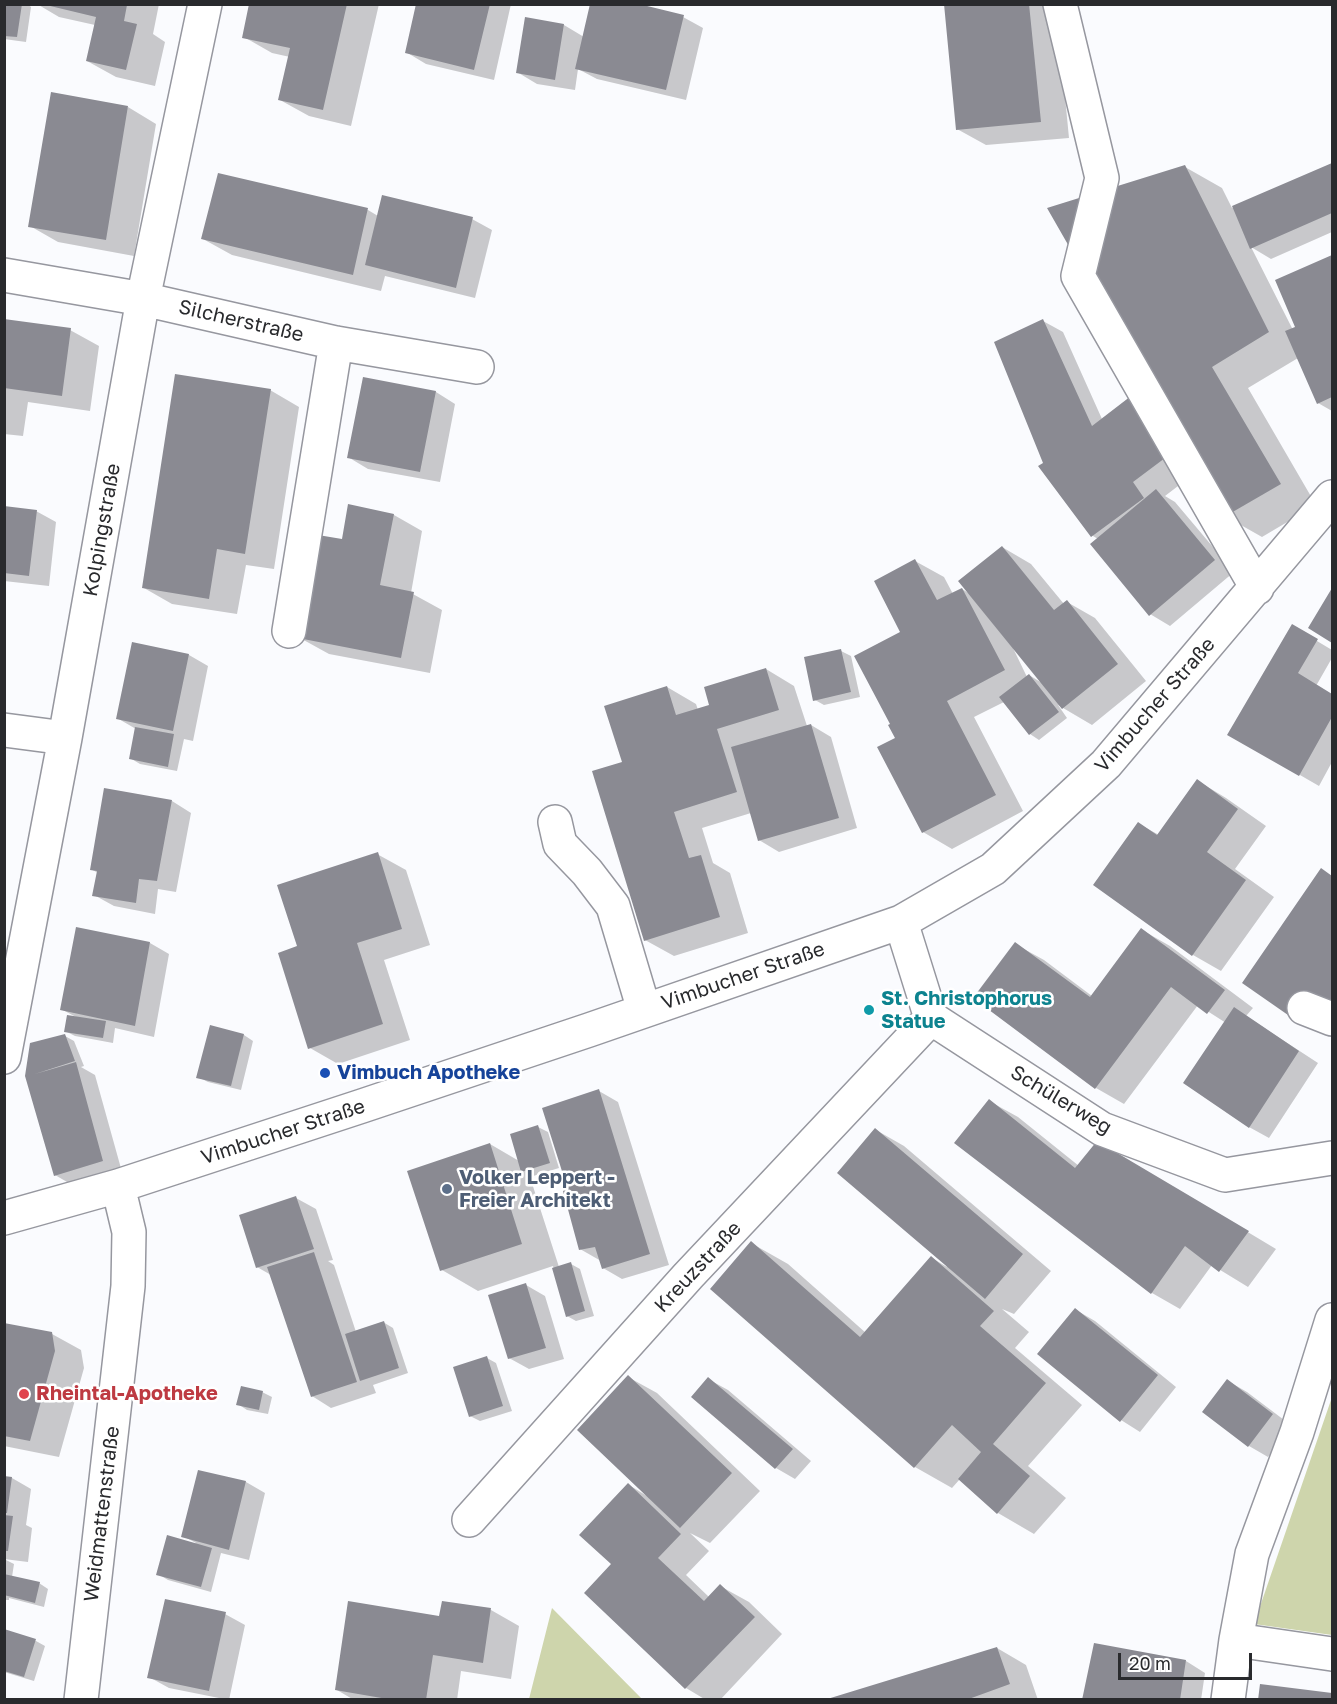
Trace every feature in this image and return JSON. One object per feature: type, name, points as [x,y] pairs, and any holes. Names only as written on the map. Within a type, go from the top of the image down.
[{"type":"street","name":"Kolpingstraße","points":[[4,1057],[65,738],[142,299],[205,4]]},
{"type":"street","points":[[1060,4],[1102,178],[1078,276],[1257,588]]},
{"type":"street","name":"Silcherstraße","points":[[4,275],[142,299],[336,343],[477,367]]},
{"type":"street","points":[[289,631],[336,343]]},
{"type":"street","name":"Vimbucher Straße","points":[[5,1214],[118,1186],[589,1030],[902,922],[993,869],[1106,764],[1332,497]]},
{"type":"street","points":[[4,730],[65,738]]},
{"type":"street","points":[[555,822],[560,844],[587,872],[613,906],[644,1010]]},
{"type":"street","points":[[902,922],[932,1018]]},
{"type":"street","name":"Schülerweg","points":[[932,1018],[1102,1129],[1225,1175],[1332,1158]]},
{"type":"street","name":"Kreuzstraße","points":[[469,1520],[688,1276],[932,1018]]},
{"type":"street","name":"Weidmattenstraße","points":[[81,1700],[128,1286],[129,1232],[118,1186]]},
{"type":"street","points":[[1228,1700],[1236,1640],[1252,1554],[1296,1432],[1332,1320]]},
{"type":"street","points":[[1236,1640],[1332,1654]]},
{"type":"green space","points":[[1331,1400],[1332,1635],[1254,1624]]},
{"type":"green space","points":[[552,1608],[642,1699],[529,1699]]},
{"type":"building","points":[[4,4],[22,4],[17,37],[4,36]]},
{"type":"building","points":[[249,4],[347,4],[323,110],[278,100],[290,48],[242,38]]},
{"type":"building","points":[[416,4],[490,4],[474,70],[405,53]]},
{"type":"building","points":[[590,4],[639,4],[684,15],[666,90],[575,69]]},
{"type":"building","points":[[944,4],[1029,4],[1041,122],[956,130]]},
{"type":"building","points":[[46,5],[127,5],[124,21],[137,24],[126,70],[86,61],[96,17]]},
{"type":"building","points":[[525,17],[564,24],[555,80],[516,73]]},
{"type":"building","points":[[51,92],[128,106],[106,240],[28,227]]},
{"type":"building","points":[[1332,163],[1332,213],[1250,249],[1232,206]]},
{"type":"building","points":[[1185,165],[1269,332],[1212,367],[1281,484],[1224,517],[1047,208]]},
{"type":"building","points":[[218,173],[368,208],[353,275],[201,239]]},
{"type":"building","points":[[382,195],[473,217],[456,288],[365,265]]},
{"type":"building","points":[[1332,255],[1332,397],[1317,404],[1285,331],[1295,327],[1275,280]]},
{"type":"building","points":[[4,319],[71,328],[62,396],[4,388]]},
{"type":"building","points":[[1043,319],[1092,426],[1131,396],[1173,452],[1133,482],[1144,498],[1091,537],[1038,466],[1043,463],[994,342]]},
{"type":"building","points":[[175,374],[271,389],[245,554],[217,549],[209,599],[142,588]]},
{"type":"building","points":[[363,377],[436,391],[420,472],[347,458]]},
{"type":"building","points":[[1156,489],[1215,560],[1149,616],[1090,544]]},
{"type":"building","points":[[348,504],[394,514],[380,585],[414,592],[401,658],[298,638],[318,535],[342,539]]},
{"type":"building","points":[[4,506],[37,510],[29,576],[4,573]]},
{"type":"building","points":[[1002,546],[1054,610],[1067,600],[1118,664],[1062,709],[958,581]]},
{"type":"building","points":[[915,559],[937,600],[962,588],[1005,670],[947,701],[996,795],[922,833],[877,747],[895,738],[854,656],[900,632],[874,581]]},
{"type":"building","points":[[1332,588],[1332,643],[1308,628]]},
{"type":"building","points":[[1292,624],[1318,639],[1298,673],[1332,694],[1332,717],[1299,776],[1227,735]]},
{"type":"building","points":[[132,642],[189,654],[173,731],[116,719]]},
{"type":"building","points":[[841,649],[851,692],[813,701],[804,657]]},
{"type":"building","points":[[766,668],[779,710],[717,729],[737,792],[674,812],[689,858],[701,855],[720,917],[644,941],[592,771],[622,762],[604,706],[667,686],[676,715],[709,705],[704,687]]},
{"type":"building","points":[[1029,674],[1059,712],[1029,735],[999,697]]},
{"type":"building","points":[[811,724],[839,818],[758,841],[731,747]]},
{"type":"building","points":[[135,727],[174,734],[168,767],[129,759]]},
{"type":"building","points":[[1197,779],[1238,809],[1207,852],[1246,880],[1192,956],[1093,885],[1138,822],[1157,835]]},
{"type":"building","points":[[104,788],[172,800],[157,881],[139,879],[136,903],[92,896],[97,871],[90,870]]},
{"type":"building","points":[[378,852],[402,929],[357,943],[383,1024],[308,1049],[278,953],[297,946],[277,885]]},
{"type":"building","points":[[1321,868],[1332,876],[1332,1010],[1304,990],[1288,1015],[1242,983]]},
{"type":"building","points":[[76,927],[150,942],[135,1026],[60,1010]]},
{"type":"building","points":[[1141,928],[1225,990],[1207,1014],[1171,987],[1095,1089],[973,998],[1015,942],[1090,997]]},
{"type":"building","points":[[1234,1007],[1299,1051],[1249,1128],[1183,1083]]},
{"type":"building","points":[[67,1015],[106,1021],[103,1038],[64,1032]]},
{"type":"building","points":[[210,1025],[244,1034],[231,1086],[196,1078]]},
{"type":"building","points":[[65,1034],[75,1061],[35,1074],[76,1062],[103,1161],[54,1176],[25,1076],[30,1043]]},
{"type":"building","points":[[599,1089],[650,1254],[602,1269],[595,1247],[579,1250],[563,1191],[567,1187],[542,1108]]},
{"type":"building","points":[[989,1099],[1075,1168],[1097,1141],[1249,1231],[1219,1272],[1185,1246],[1151,1294],[954,1143]]},
{"type":"building","points":[[538,1125],[550,1163],[521,1172],[510,1134]]},
{"type":"building","points":[[875,1128],[1023,1254],[985,1299],[837,1173]]},
{"type":"building","points":[[490,1143],[522,1244],[440,1271],[407,1171]]},
{"type":"building","points":[[296,1196],[314,1249],[256,1268],[239,1215]]},
{"type":"building","points":[[751,1241],[860,1337],[931,1256],[994,1311],[980,1326],[1046,1383],[993,1444],[1030,1476],[997,1514],[958,1479],[981,1452],[952,1425],[914,1468],[710,1289]]},
{"type":"building","points":[[314,1252],[357,1382],[311,1397],[267,1267]]},
{"type":"building","points":[[571,1262],[585,1311],[566,1317],[552,1268]]},
{"type":"building","points":[[526,1283],[546,1348],[508,1359],[488,1295]]},
{"type":"building","points":[[1075,1308],[1158,1375],[1120,1422],[1037,1354]]},
{"type":"building","points":[[384,1321],[399,1368],[360,1381],[345,1334]]},
{"type":"building","name":"Rheintal-Apotheke","points":[[4,1323],[52,1332],[55,1351],[30,1441],[4,1436]]},
{"type":"building","points":[[487,1356],[503,1406],[469,1417],[453,1367]]},
{"type":"building","points":[[628,1375],[732,1473],[680,1528],[577,1430]]},
{"type":"building","points":[[708,1377],[793,1449],[775,1469],[691,1397]]},
{"type":"building","points":[[1227,1379],[1273,1414],[1248,1447],[1202,1412]]},
{"type":"building","points":[[241,1386],[263,1391],[259,1410],[236,1405]]},
{"type":"building","points":[[198,1470],[246,1481],[229,1550],[181,1537]]},
{"type":"building","points":[[4,1476],[12,1477],[7,1513],[4,1513]]},
{"type":"building","points":[[628,1483],[681,1534],[658,1558],[704,1601],[720,1584],[755,1617],[685,1689],[584,1593],[611,1564],[579,1535]]},
{"type":"building","points":[[4,1515],[13,1516],[8,1551],[4,1551]]},
{"type":"building","points":[[167,1535],[212,1548],[201,1587],[156,1575]]},
{"type":"building","points":[[4,1574],[40,1582],[35,1603],[4,1595]]},
{"type":"building","points":[[165,1599],[226,1612],[209,1691],[147,1678]]},
{"type":"building","points":[[348,1601],[439,1616],[442,1601],[491,1608],[483,1663],[433,1655],[426,1700],[393,1700],[335,1690]]},
{"type":"building","points":[[4,1629],[36,1639],[24,1677],[4,1671]]},
{"type":"building","points":[[1094,1643],[1186,1660],[1180,1700],[1082,1700]]},
{"type":"building","points":[[997,1647],[1010,1684],[966,1700],[824,1700]]},
{"type":"building","points":[[1260,1684],[1332,1693],[1332,1700],[1258,1700]]},
{"type":"place","name":"St. Christophorus Statue","points":[[869,1010]]},
{"type":"place","name":"Vimbuch Apotheke","points":[[325,1073]]},
{"type":"place","name":"Volker Leppert - Freier Architekt","points":[[447,1189]]},
{"type":"place","name":"Rheintal-Apotheke","points":[[24,1394]]}]
